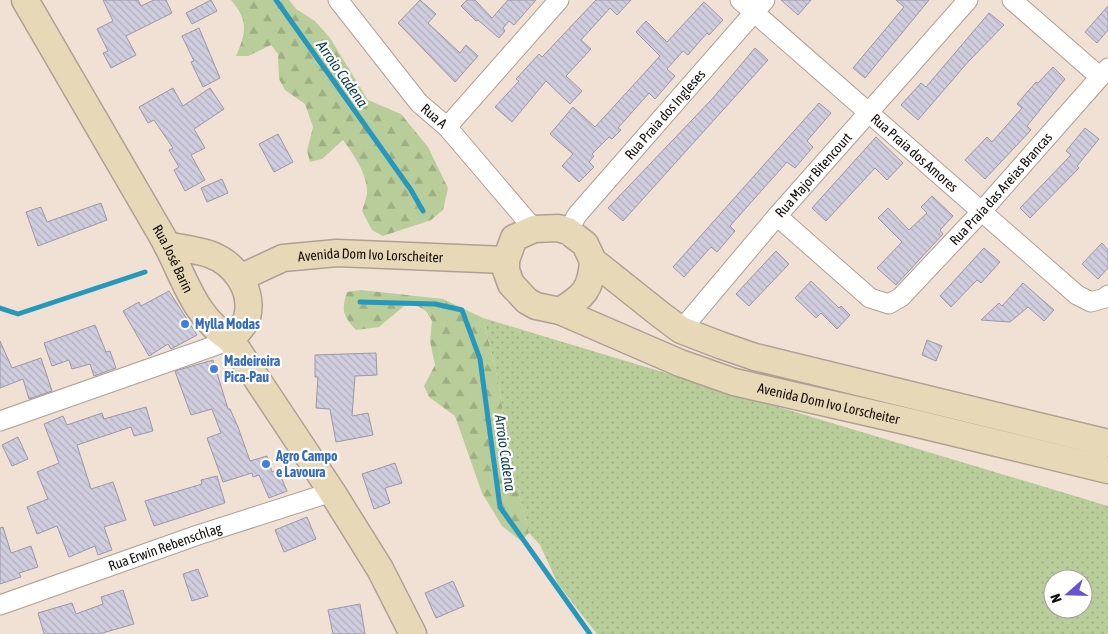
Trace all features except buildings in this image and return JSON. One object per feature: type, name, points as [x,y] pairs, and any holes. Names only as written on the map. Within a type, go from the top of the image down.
[{"type":"main road","name":"Rua José Barin","points":[[25,0],[167,245],[194,303],[213,328],[231,340],[332,492],[380,569],[413,634]]},
{"type":"main road","points":[[506,260],[514,238],[534,229],[558,228],[568,231]]},
{"type":"main road","name":"Avenida Dom Ivo Lorscheiter","points":[[568,231],[584,244],[593,261],[681,330],[755,357],[1108,443]]},
{"type":"main road","points":[[167,245],[208,254],[234,269],[247,292],[247,320],[231,340]]},
{"type":"main road","name":"Avenida Dom Ivo Lorscheiter","points":[[240,278],[283,258],[337,253],[506,260],[506,270],[512,284],[527,301],[536,306],[560,311],[650,351],[734,382],[1108,470]]},
{"type":"main road","points":[[560,311],[584,294],[591,280],[593,261]]},
{"type":"street","points":[[447,127],[559,0]]},
{"type":"street","name":"Rua Praia dos Amores","points":[[740,0],[759,6],[869,113],[1077,295],[1100,299]]},
{"type":"street","name":"Rua Major Bitencourt","points":[[681,330],[777,216],[968,0]]},
{"type":"street","points":[[1012,0],[1104,72]]},
{"type":"street","name":"Rua A","points":[[349,4],[419,103],[447,127],[534,229]]},
{"type":"street","name":"Rua Praia dos Ingleses","points":[[568,231],[577,215],[759,6]]},
{"type":"street","name":"Rua Praia das Areias Brancas","points":[[777,216],[870,298],[889,304],[902,297],[982,211],[1104,72]]},
{"type":"street","points":[[0,421],[231,340]]},
{"type":"street","name":"Rua Erwin Rebenschlag","points":[[0,605],[198,534],[332,492]]},
{"type":"green space","points":[[231,0],[289,0],[296,9],[315,21],[330,38],[368,100],[401,114],[428,147],[448,188],[443,210],[431,220],[383,236],[372,230],[362,211],[367,194],[365,177],[343,140],[322,159],[310,162],[307,151],[313,127],[305,104],[285,90],[279,79],[278,54],[271,45],[248,56],[236,56],[244,34],[244,27],[241,14]]},
{"type":"green space","points":[[361,290],[443,299],[483,318],[498,380],[510,459],[529,533],[521,541],[502,526],[482,493],[455,416],[429,397],[424,386],[435,365],[430,341],[432,321],[426,311],[416,305],[404,306],[379,327],[356,330],[344,313],[344,304],[347,292]]},
{"type":"green space","points":[[483,318],[1108,506],[1108,634],[597,634],[558,584],[540,545],[529,533],[510,459],[498,380]]},
{"type":"waterway","name":"Arroio Cadena","points":[[276,0],[411,190],[423,211]]},
{"type":"waterway","points":[[0,308],[18,314],[145,272]]},
{"type":"waterway","name":"Arroio Cadena","points":[[360,302],[435,304],[462,310],[480,359],[500,507],[590,634]]},
{"type":"place","name":"Mylla Modas","points":[[185,324]]},
{"type":"place","name":"Madeireira Pica-Pau","points":[[214,369]]},
{"type":"place","name":"Agro Campo e Lavoura","points":[[266,464]]}]
